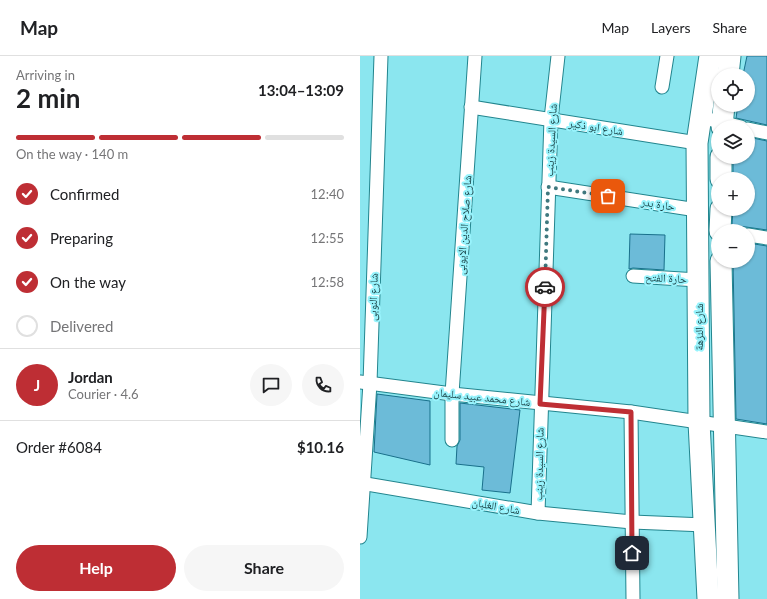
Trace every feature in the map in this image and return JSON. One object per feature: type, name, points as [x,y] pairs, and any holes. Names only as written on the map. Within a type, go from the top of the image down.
[{"type":"main road","name":"شارع النزهة","points":[[708,599],[699,422],[697,143],[710,56]]},
{"type":"main road","points":[[729,68],[730,56]]},
{"type":"main road","name":"شارع النزهة","points":[[721,268],[728,599]]},
{"type":"street","name":"شارع النوبى","points":[[360,537],[365,383],[381,56]]},
{"type":"street","name":"شارع صلاح الدين الايوبى","points":[[452,440],[452,394],[475,56]]},
{"type":"street","name":"شارع السيدة زينب","points":[[538,513],[540,404],[548,187],[551,119],[558,56]]},
{"type":"street","points":[[662,88],[666,56]]},
{"type":"street","name":"شارع ابو ذكير","points":[[472,107],[697,143]]},
{"type":"street","points":[[700,117],[727,120]]},
{"type":"street","points":[[755,130],[767,133]]},
{"type":"street","name":"حارة بدر","points":[[548,187],[697,210]]},
{"type":"street","points":[[755,236],[767,238]]},
{"type":"street","name":"حارة الفتح","points":[[633,276],[698,280]]},
{"type":"street","name":"شارع محمد عبيد سليمان","points":[[365,383],[540,404],[631,412],[767,432]]},
{"type":"street","points":[[631,412],[633,599]]},
{"type":"street","name":"شارع الغلبان","points":[[362,483],[538,513],[632,522],[705,525]]},
{"type":"building","points":[[747,56],[767,56],[767,125],[755,122],[755,120],[736,118],[737,112],[755,112],[755,68],[744,68]]},
{"type":"building","points":[[755,138],[767,141],[767,230],[755,228],[755,224],[732,224],[733,216],[755,216],[755,172],[733,172],[733,164],[755,164]]},
{"type":"building","points":[[630,234],[665,235],[664,270],[629,269]]},
{"type":"building","points":[[755,244],[767,246],[767,424],[736,419],[733,268],[755,268]]},
{"type":"building","points":[[377,394],[430,401],[430,465],[374,452]]},
{"type":"building","points":[[460,403],[520,410],[510,493],[482,490],[484,467],[456,464],[457,446],[460,440]]},
{"type":"way so far","points":[[545,287],[548,187],[608,196]]},
{"type":"route","points":[[545,287],[540,404],[631,412],[632,553]]}]
